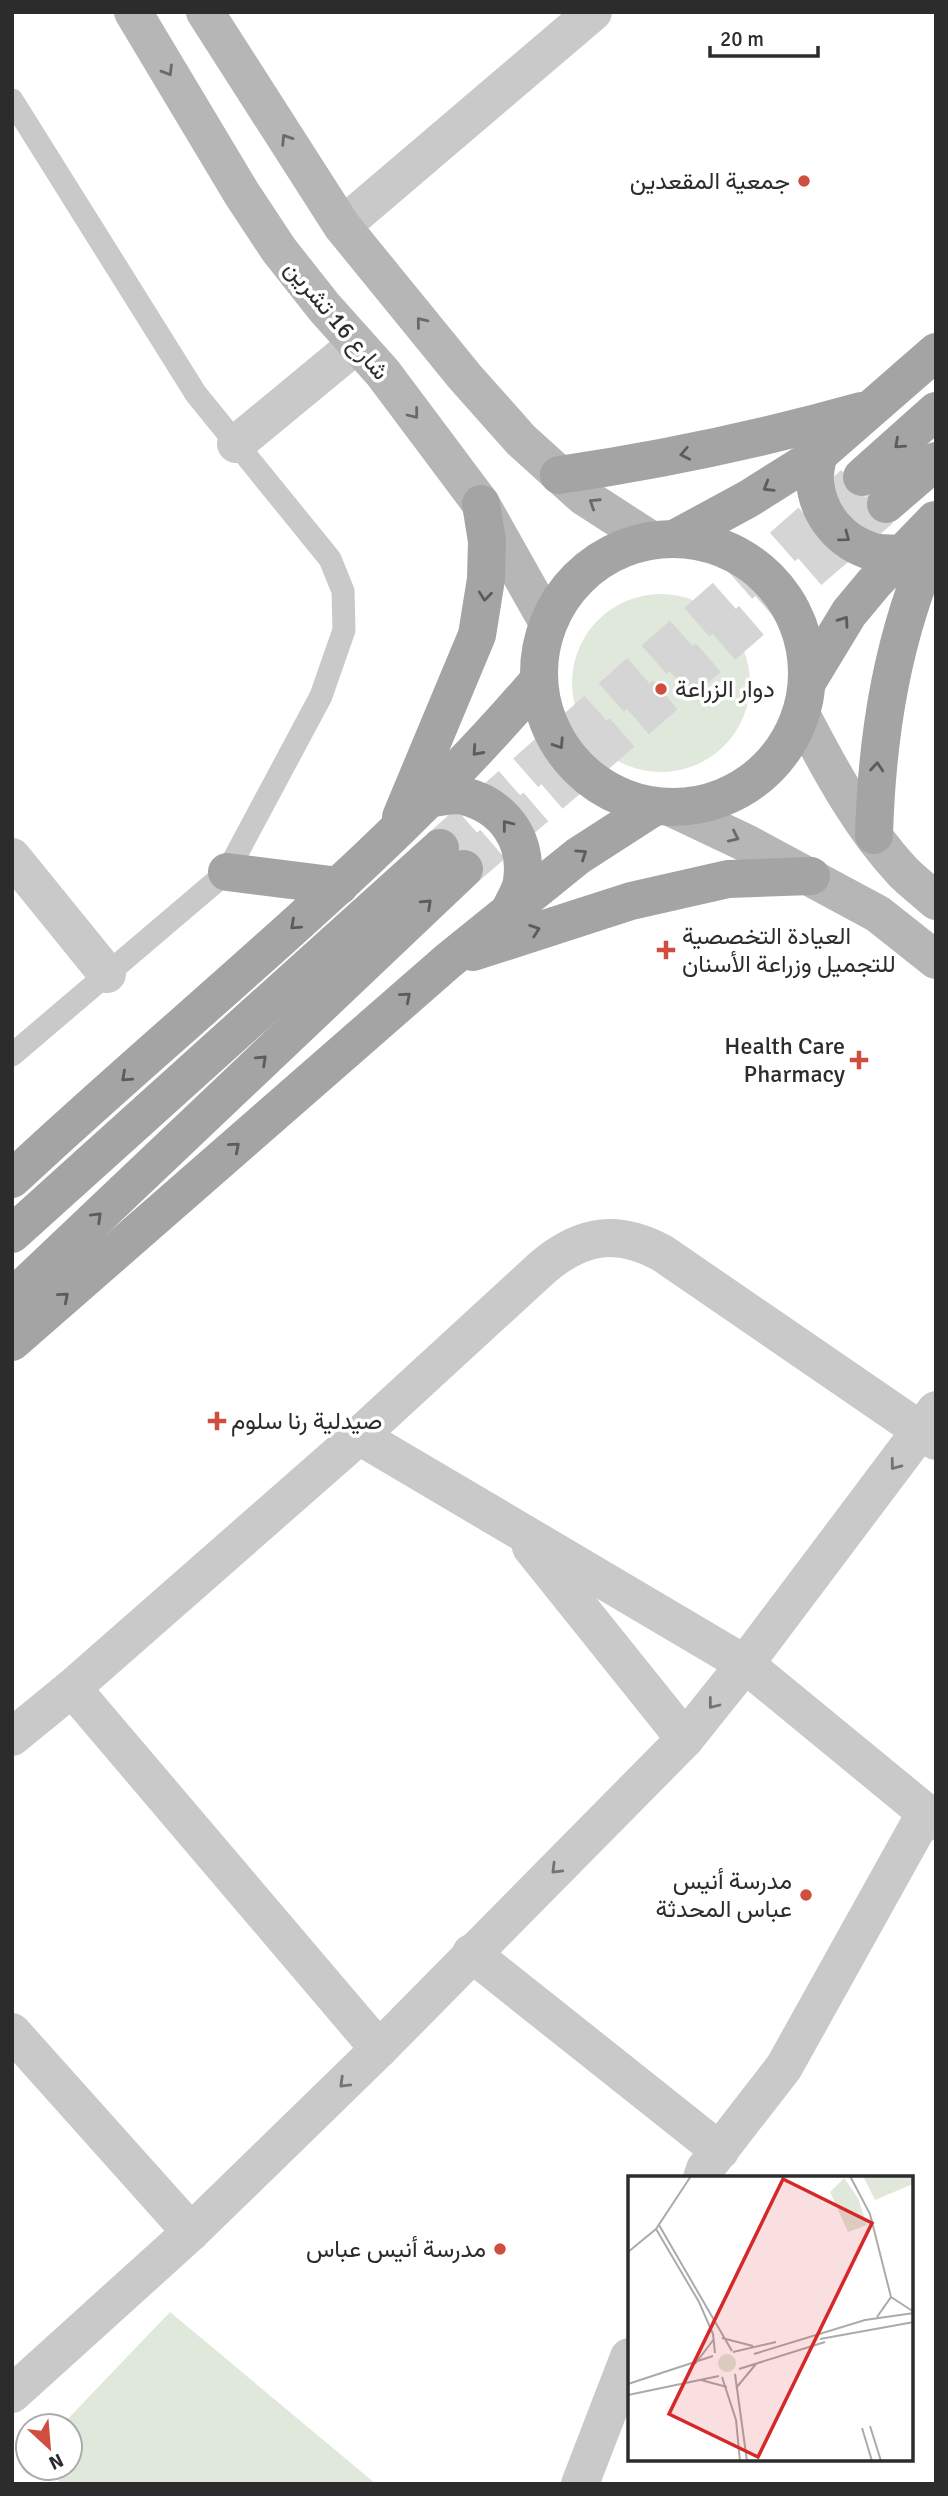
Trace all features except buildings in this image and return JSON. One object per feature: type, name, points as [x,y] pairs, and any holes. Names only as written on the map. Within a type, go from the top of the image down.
[{"type":"main road","points":[[936,352],[818,454],[748,499],[664,539],[622,549],[595,563],[573,583],[548,623],[540,652],[538,681],[543,710],[554,737],[571,762],[595,783],[623,799],[663,807],[715,801],[754,782],[779,756],[805,698],[849,613],[936,520]]},
{"type":"main road","points":[[559,475],[693,453],[870,409]]},
{"type":"main road","points":[[936,411],[874,491],[936,461]]},
{"type":"main road","points":[[818,454],[815,480],[820,505],[833,527],[852,543],[876,552],[902,554]]},
{"type":"main road","points":[[393,835],[477,635],[486,579],[487,541],[481,504]]},
{"type":"main road","points":[[874,835],[879,744],[886,698],[911,599],[936,538]]},
{"type":"main road","points":[[664,539],[711,544],[744,558],[773,581],[794,611],[806,644],[805,698]]},
{"type":"main road","points":[[12,1179],[393,835],[469,760],[538,681]]},
{"type":"main road","points":[[432,798],[462,795],[490,806],[512,826],[523,854],[522,883],[510,910]]},
{"type":"main road","points":[[12,1342],[448,961],[510,910],[578,856],[663,807]]},
{"type":"main road","points":[[12,1234],[452,859],[12,1298]]},
{"type":"main road","points":[[227,872],[339,886]]},
{"type":"main road","points":[[448,961],[631,901],[727,879],[811,876]]},
{"type":"street","name":"شارع 16 تشرين","points":[[133,12],[271,239],[324,307],[407,404],[481,504],[548,623]]},
{"type":"street","points":[[205,12],[342,226],[521,440],[583,496],[664,539]]},
{"type":"street","points":[[342,226],[593,12]]},
{"type":"street","points":[[236,444],[357,344]]},
{"type":"street","points":[[805,698],[847,796],[903,872],[936,901]]},
{"type":"street","points":[[663,807],[811,876],[878,914],[936,960]]},
{"type":"street","points":[[12,858],[107,974]]},
{"type":"street","points":[[12,1737],[72,1688],[359,1436],[559,1253],[579,1243],[600,1238],[622,1238],[643,1243],[931,1427],[685,1739],[379,2049],[191,2232],[12,2394]]},
{"type":"street","points":[[359,1436],[745,1664],[931,1816],[784,2067],[711,2164],[471,1954]]},
{"type":"street","points":[[516,1529],[685,1739]]},
{"type":"street","points":[[72,1688],[379,2049]]},
{"type":"street","points":[[12,2032],[191,2232]]},
{"type":"street","points":[[580,2484],[628,2360]]},
{"type":"lane","points":[[12,100],[196,394],[330,558],[343,591],[344,631],[321,696],[227,872],[12,1055]]},
{"type":"shaded area","name":"دوار الزراعة","points":[[661,594],[695,601],[724,620],[743,649],[750,683],[743,717],[724,746],[695,765],[661,772],[627,765],[598,746],[579,717],[572,683],[579,649],[598,620],[627,601]]},
{"type":"shaded area","points":[[170,2312],[376,2484],[62,2484],[60,2482],[84,2482],[84,2412],[74,2412]]},
{"type":"tunnel","points":[[440,848],[862,477]]},
{"type":"tunnel","points":[[464,869],[886,504]]},
{"type":"place","name":"جمعية المقعدين","points":[[804,181]]},
{"type":"place","name":"دوار الزراعة","points":[[661,689]]},
{"type":"place","name":"العيادة التخصصية للتجميل وزراعة الأسنان","points":[[666,950]]},
{"type":"place","name":"Health Care Pharmacy","points":[[859,1060]]},
{"type":"place","name":"صيدلية رنا سلوم","points":[[217,1421]]},
{"type":"place","name":"مدرسة أنيس عباس المحدثة","points":[[806,1895]]},
{"type":"place","name":"مدرسة أنيس عباس","points":[[500,2249]]}]
